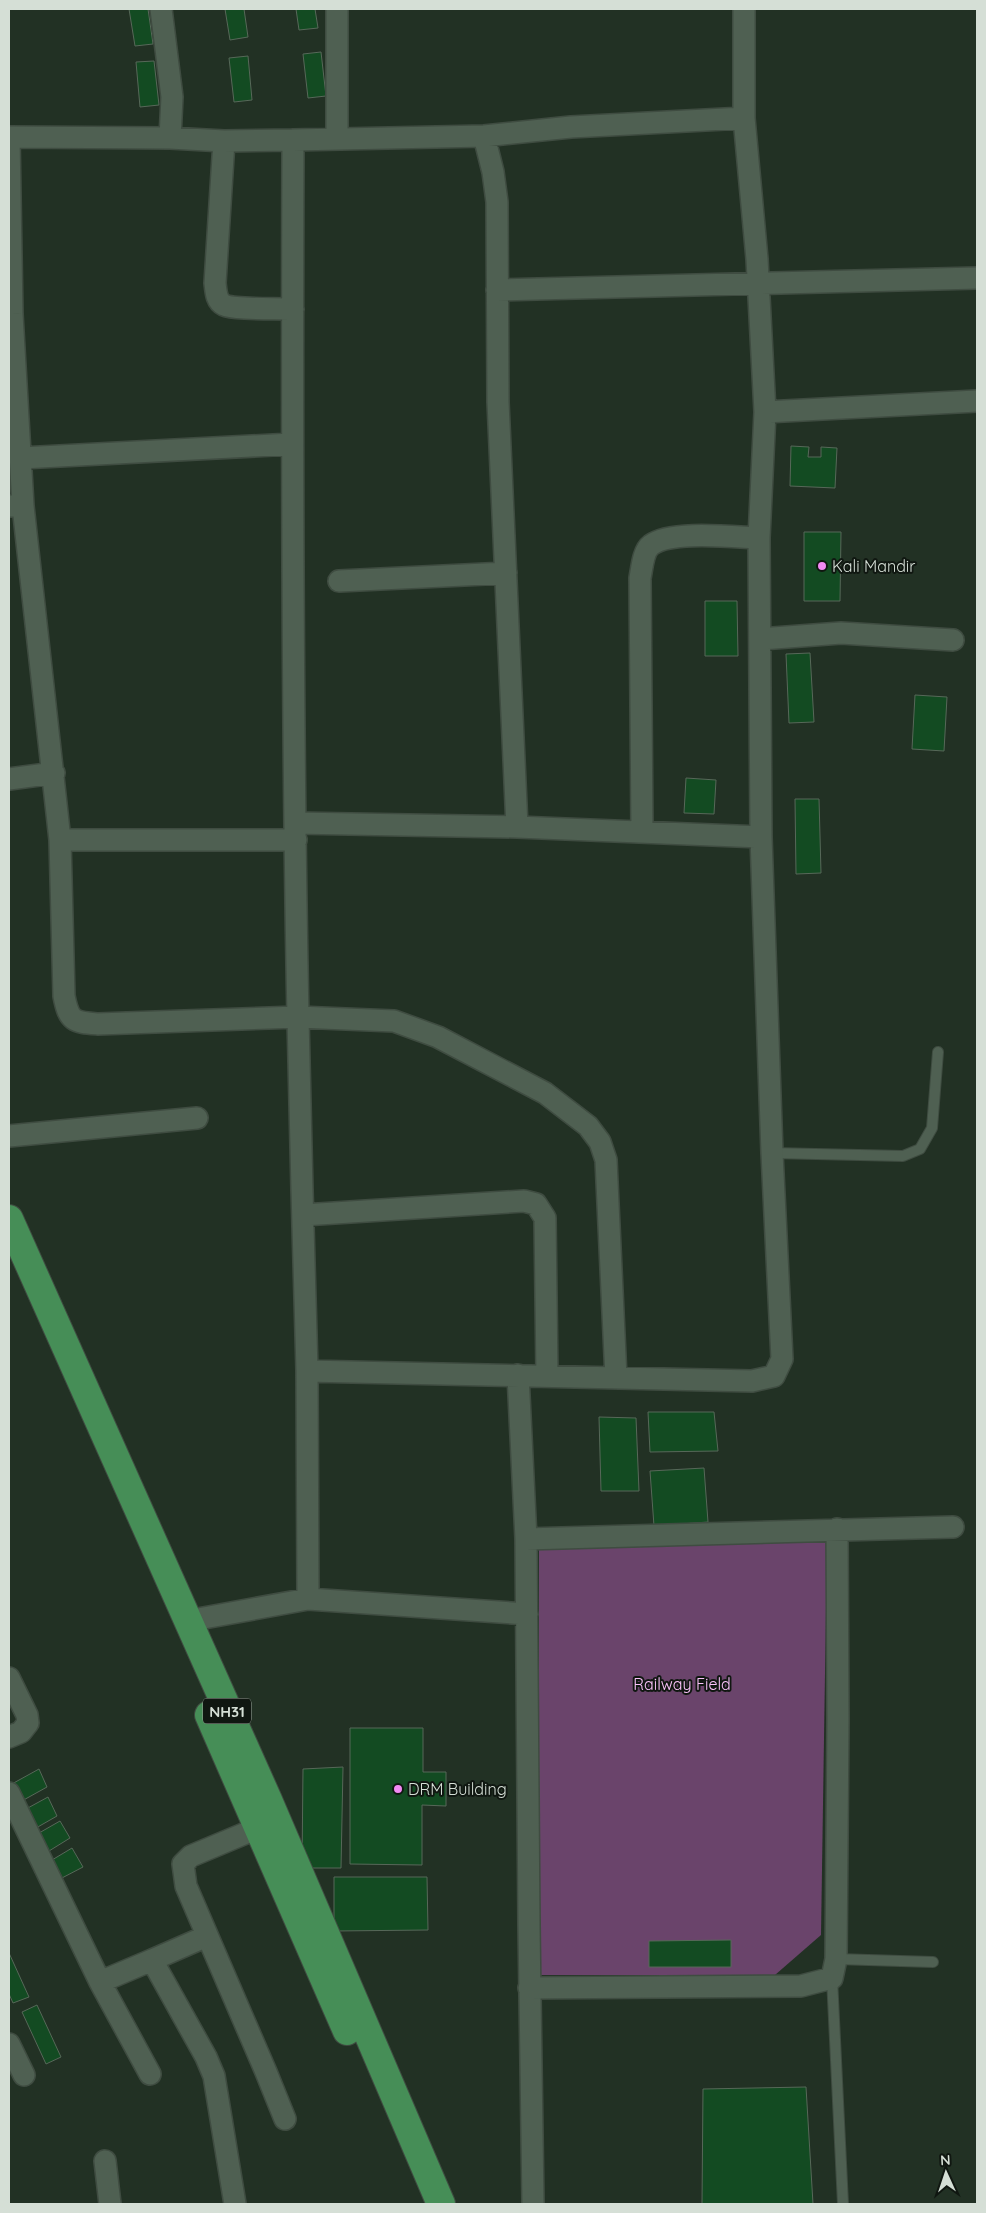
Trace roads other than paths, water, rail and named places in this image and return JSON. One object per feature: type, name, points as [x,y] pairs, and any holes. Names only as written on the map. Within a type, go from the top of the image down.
[{"type":"highway","name":"NH31","points":[[9,1219],[275,1818],[441,2204]]},
{"type":"highway","name":"NH31","points":[[9,1263],[126,1525],[422,2204]]},
{"type":"street","points":[[161,9],[172,97],[170,138]]},
{"type":"street","points":[[337,9],[337,139]]},
{"type":"street","points":[[307,1370],[752,1381],[774,1376],[782,1359],[772,1153],[761,837],[759,538],[765,412],[758,284],[744,118],[744,9]]},
{"type":"street","points":[[616,1378],[606,1160],[600,1142],[588,1126],[545,1093],[438,1037],[394,1022],[298,1016],[98,1024],[79,1022],[70,1018],[67,1012],[64,996],[60,840],[54,773],[16,506],[21,458],[12,314],[9,137],[170,138],[224,141],[484,136],[571,127],[744,118]]},
{"type":"street","points":[[484,136],[493,172],[497,202],[498,402],[517,828]]},
{"type":"street","points":[[293,140],[292,444],[298,1016],[307,1370],[308,1599]]},
{"type":"street","points":[[224,141],[215,283],[217,297],[224,304],[236,307],[293,309]]},
{"type":"street","points":[[498,290],[977,278]]},
{"type":"street","points":[[765,412],[977,400]]},
{"type":"street","points":[[21,458],[292,444]]},
{"type":"street","points":[[642,832],[640,578],[644,559],[650,546],[665,537],[759,538]]},
{"type":"street","points":[[339,581],[506,573]]},
{"type":"street","points":[[760,639],[841,633],[953,640]]},
{"type":"street","points":[[9,779],[54,773]]},
{"type":"street","points":[[60,840],[296,832],[517,828],[761,837]]},
{"type":"street","points":[[9,1136],[197,1118]]},
{"type":"street","points":[[303,1215],[524,1201],[536,1204],[545,1218],[547,1376]]},
{"type":"street","points":[[518,1375],[526,1539],[533,2204]]},
{"type":"street","points":[[526,1539],[953,1527]]},
{"type":"street","points":[[530,1988],[801,1986],[834,1969],[838,1729],[836,1529]]},
{"type":"street","points":[[187,1621],[308,1599],[526,1614]]},
{"type":"street","points":[[9,1678],[27,1715],[28,1723],[21,1732],[9,1737]]},
{"type":"street","points":[[9,1794],[100,1982],[150,2074]]},
{"type":"street","points":[[258,1828],[191,1856],[183,1864],[186,1886],[285,2119]]},
{"type":"street","points":[[100,1982],[207,1936]]},
{"type":"street","points":[[152,1960],[206,2057],[214,2076],[235,2204]]},
{"type":"street","points":[[9,2044],[24,2076]]},
{"type":"street","points":[[105,2161],[110,2204]]},
{"type":"lane","points":[[772,1153],[903,1156],[920,1148],[932,1128],[938,1052]]},
{"type":"lane","points":[[843,2204],[834,1969],[933,1962]]},
{"type":"place","name":"Kali Mandir","points":[[822,566]]},
{"type":"place","name":"DRM Building","points":[[398,1789]]},
{"type":"park label","name":"Railway Field","points":[[682,1684]]}]
